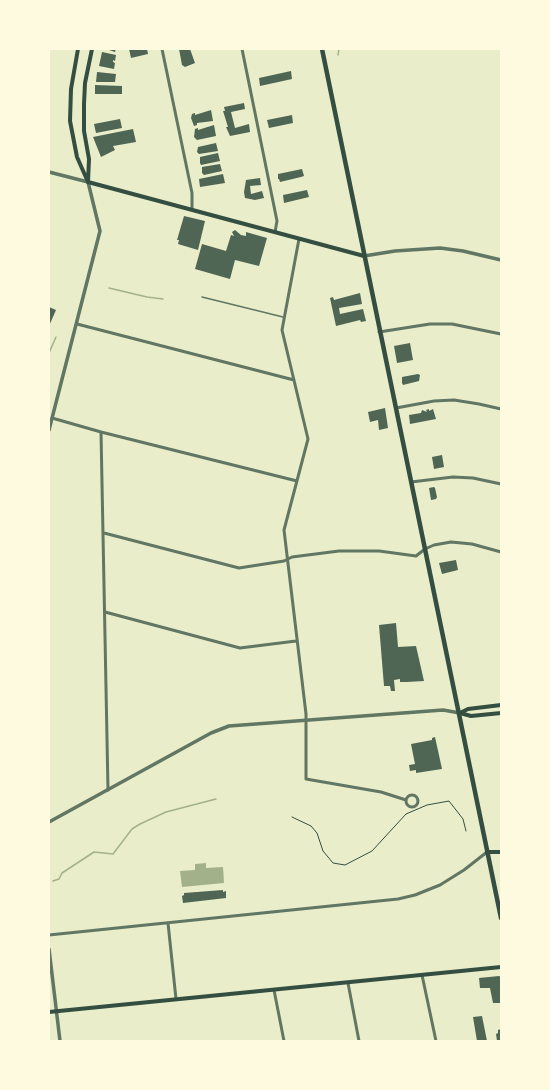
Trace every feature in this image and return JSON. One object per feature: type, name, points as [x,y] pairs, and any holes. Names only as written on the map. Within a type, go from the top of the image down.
[{"type":"main road","points":[[78,49],[71,89],[70,122],[75,153],[88,182]]},
{"type":"main road","points":[[88,182],[89,159],[84,114],[85,83],[92,49]]},
{"type":"main road","points":[[322,49],[460,713],[501,918]]},
{"type":"main road","points":[[88,182],[364,256]]},
{"type":"main road","points":[[460,713],[468,709],[501,705]]},
{"type":"main road","points":[[460,713],[471,716],[501,713]]},
{"type":"main road","points":[[487,852],[501,852]]},
{"type":"main road","points":[[49,1012],[501,967]]},
{"type":"street","points":[[162,49],[192,193],[192,210]]},
{"type":"street","points":[[242,49],[277,221],[274,232]]},
{"type":"street","points":[[49,172],[88,182],[100,235],[78,324],[49,430]]},
{"type":"street","points":[[299,239],[283,317],[282,330],[308,439],[284,530],[306,719],[306,779],[381,792],[406,800],[409,807],[415,807],[418,803],[417,797],[414,795],[408,796],[406,800]]},
{"type":"street","points":[[364,256],[407,250],[440,248],[463,251],[501,260]]},
{"type":"street","points":[[78,324],[294,380]]},
{"type":"street","points":[[380,332],[430,324],[452,324],[501,334]]},
{"type":"street","points":[[396,408],[434,401],[454,400],[501,409]]},
{"type":"street","points":[[52,418],[101,432],[297,481]]},
{"type":"street","points":[[101,432],[108,791]]},
{"type":"street","points":[[411,482],[453,477],[473,478],[501,484]]},
{"type":"street","points":[[104,533],[239,568],[324,552],[359,550],[416,556],[425,549],[434,545],[459,542],[501,552]]},
{"type":"street","points":[[105,612],[240,648],[296,641]]},
{"type":"street","points":[[49,822],[108,791],[211,732],[229,726],[306,719],[443,710],[460,713]]},
{"type":"street","points":[[49,935],[398,899],[414,895],[444,883],[487,852]]},
{"type":"street","points":[[168,923],[176,1000]]},
{"type":"street","points":[[49,949],[60,1041]]},
{"type":"street","points":[[422,975],[436,1041]]},
{"type":"street","points":[[348,983],[359,1041]]},
{"type":"street","points":[[274,990],[284,1041]]},
{"type":"lane","points":[[202,297],[283,317]]},
{"type":"path","points":[[292,817],[311,826],[317,833],[323,851],[333,863],[345,865],[372,851],[406,814],[427,805],[449,801],[463,818],[466,831]]},
{"type":"shaded area","points":[[206,863],[206,868],[223,867],[224,883],[182,887],[180,871],[195,870],[195,864]]},
{"type":"building","points":[[106,49],[116,49],[115,52]]},
{"type":"building","points":[[129,49],[147,49],[148,54],[131,58]]},
{"type":"building","points":[[179,49],[190,49],[195,63],[185,67],[182,65]]},
{"type":"building","points":[[102,52],[116,55],[115,61],[113,60],[115,63],[114,69],[99,66]]},
{"type":"building","points":[[291,71],[292,79],[260,86],[259,78]]},
{"type":"building","points":[[97,72],[116,74],[115,82],[96,82]]},
{"type":"building","points":[[95,85],[122,86],[122,94],[95,94]]},
{"type":"building","points":[[244,103],[245,109],[231,112],[235,128],[249,124],[250,132],[230,136],[226,127],[228,127],[223,111],[225,111],[224,107]]},
{"type":"building","points":[[211,110],[213,121],[197,123],[197,125],[194,126],[191,118],[192,114],[195,113],[195,115]]},
{"type":"building","points":[[292,115],[293,123],[269,128],[267,120]]},
{"type":"building","points":[[120,119],[122,128],[96,133],[94,124]]},
{"type":"building","points":[[214,125],[216,136],[197,140],[194,137],[195,129],[198,128],[198,130]]},
{"type":"building","points":[[133,129],[136,142],[113,146],[115,150],[101,157],[93,137]]},
{"type":"building","points":[[216,143],[218,151],[199,154],[197,152],[198,147]]},
{"type":"building","points":[[218,153],[220,161],[201,165],[200,157]]},
{"type":"building","points":[[220,164],[222,171],[204,175],[202,173],[202,167]]},
{"type":"building","points":[[302,169],[304,176],[280,182],[278,179],[278,174]]},
{"type":"building","points":[[223,174],[225,183],[200,187],[199,179]]},
{"type":"building","points":[[260,178],[261,185],[250,186],[251,194],[262,191],[264,198],[255,200],[245,198],[244,192],[246,180]]},
{"type":"building","points":[[307,190],[309,197],[284,203],[283,195]]},
{"type":"building","points":[[184,216],[205,221],[198,250],[178,244],[179,240],[177,240]]},
{"type":"building","points":[[235,230],[241,235],[246,236],[246,232],[267,238],[259,266],[235,260],[230,279],[195,269],[202,244],[226,251],[231,235],[234,236],[232,232]]},
{"type":"building","points":[[360,293],[362,304],[339,308],[340,314],[363,309],[366,321],[361,322],[360,320],[336,326],[330,298],[333,297],[334,300]]},
{"type":"building","points":[[49,307],[56,310],[49,326]]},
{"type":"building","points":[[410,343],[413,360],[397,363],[394,346]]},
{"type":"building","points":[[418,374],[420,375],[419,381],[403,385],[402,377]]},
{"type":"building","points":[[385,408],[388,428],[379,430],[378,420],[370,422],[368,412]]},
{"type":"building","points":[[429,409],[429,411],[433,409],[436,419],[410,424],[409,415],[421,413],[422,410],[427,412],[426,410]]},
{"type":"building","points":[[442,455],[444,467],[434,469],[432,457]]},
{"type":"building","points":[[434,487],[437,497],[436,499],[431,500],[429,488]]},
{"type":"building","points":[[456,560],[458,570],[442,574],[439,563]]},
{"type":"building","points":[[396,623],[398,647],[416,646],[424,681],[400,682],[400,679],[394,680],[395,691],[391,691],[390,686],[384,686],[379,625]]},
{"type":"building","points":[[435,737],[442,769],[416,773],[416,770],[410,771],[409,765],[415,764],[411,744],[432,740],[432,738]]},
{"type":"building","points":[[223,890],[223,892],[226,891],[226,898],[183,903],[182,896],[184,893]]},
{"type":"building","points":[[501,977],[501,1003],[493,1003],[490,988],[480,988],[479,978]]},
{"type":"building","points":[[482,1016],[487,1041],[477,1041],[473,1017]]},
{"type":"building","points":[[501,1029],[501,1041],[497,1041],[496,1034],[498,1033],[498,1030]]},
{"type":"waterway","points":[[338,55],[339,49]]},
{"type":"waterway","points":[[109,288],[147,297],[163,299]]},
{"type":"waterway","points":[[49,353],[56,337]]},
{"type":"waterway","points":[[53,881],[59,879],[62,873],[94,852],[113,854],[132,829],[140,824],[166,812],[216,799]]}]
